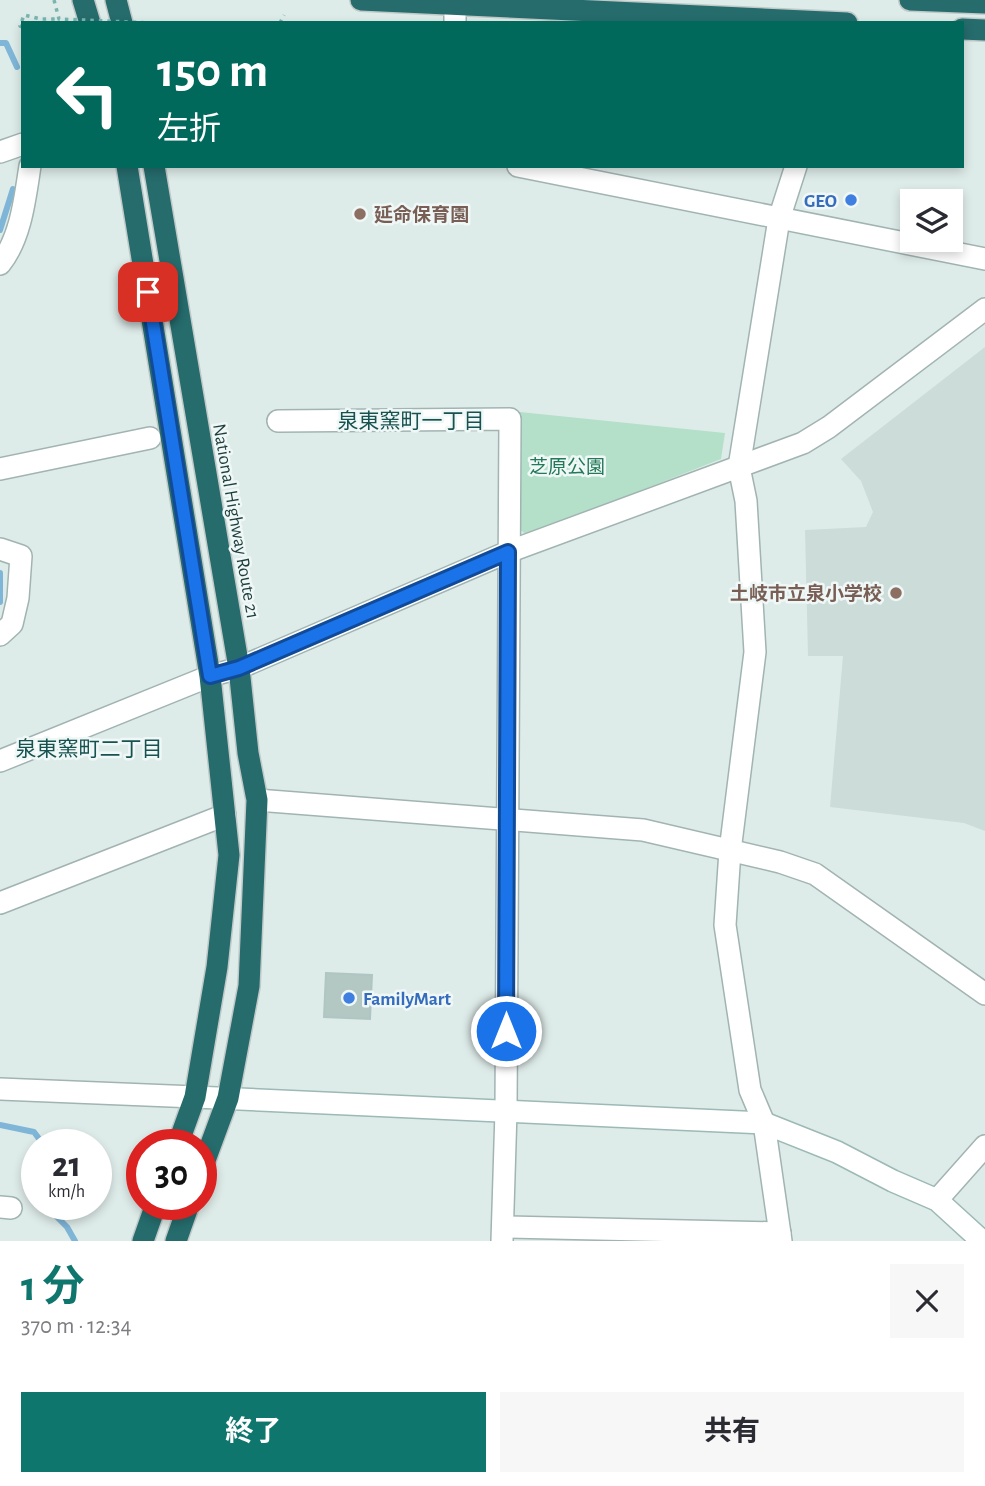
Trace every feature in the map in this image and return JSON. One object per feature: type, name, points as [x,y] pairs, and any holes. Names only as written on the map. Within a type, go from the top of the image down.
[{"type":"highway","points":[[83,0],[89,21]]},
{"type":"highway","points":[[116,0],[121,21]]},
{"type":"highway","points":[[361,0],[455,13],[765,21]]},
{"type":"highway","points":[[910,0],[985,3]]},
{"type":"highway","points":[[964,29],[985,30]]},
{"type":"highway","points":[[127,168],[210,676],[229,855],[216,967],[195,1097],[183,1129]]},
{"type":"highway","name":"National Highway Route 21","points":[[154,168],[239,668],[248,753],[257,800],[249,986],[228,1098],[217,1129]]},
{"type":"highway","points":[[143,1241],[150,1220]]},
{"type":"highway","points":[[176,1241],[183,1220]]},
{"type":"street","points":[[0,152],[21,145]]},
{"type":"street","points":[[0,264],[7,255],[22,209],[30,168]]},
{"type":"street","points":[[528,168],[985,259]]},
{"type":"street","points":[[278,421],[510,419],[503,1234],[781,1237],[764,1123],[750,1090],[725,925],[730,851],[755,652],[746,501],[739,467],[779,219],[795,168]]},
{"type":"street","points":[[0,761],[210,676],[239,668],[508,552],[803,443],[829,427],[985,309]]},
{"type":"street","points":[[0,469],[150,438]]},
{"type":"street","points":[[0,549],[21,556],[18,598],[12,624],[0,635]]},
{"type":"street","points":[[257,800],[643,830],[780,862],[815,874],[985,994]]},
{"type":"street","points":[[0,903],[225,815]]},
{"type":"street","points":[[0,1089],[764,1123],[837,1152],[937,1200],[982,1241]]},
{"type":"street","points":[[937,1200],[985,1146]]},
{"type":"path","points":[[54,0],[59,19]]},
{"type":"path","points":[[22,21],[24,15],[41,19],[106,21]]},
{"type":"path","points":[[282,21],[284,15]]},
{"type":"shaded area","name":"土岐市立泉小学校","points":[[985,347],[985,831],[964,823],[830,807],[843,656],[808,656],[805,530],[866,527],[873,512],[861,481],[841,459]]},
{"type":"green space","name":"芝原公園","points":[[520,412],[725,433],[721,459],[527,535],[515,526]]},
{"type":"building","points":[[326,973],[372,975],[370,1019],[324,1017]]},
{"type":"waterway","points":[[0,43],[6,43],[17,67]]},
{"type":"waterway","points":[[0,230],[13,189]]},
{"type":"waterway","points":[[0,573],[0,602]]},
{"type":"waterway","points":[[0,1125],[21,1129]]},
{"type":"waterway","points":[[60,1220],[75,1241]]},
{"type":"place","name":"GEO","points":[[851,200]]},
{"type":"place","name":"延命保育園","points":[[360,214]]},
{"type":"place","name":"土岐市立泉小学校","points":[[896,593]]},
{"type":"place","name":"FamilyMart","points":[[349,998]]},
{"type":"district","name":"泉東窯町一丁目","points":[[411,421]]},
{"type":"district","name":"泉東窯町二丁目","points":[[89,749]]},
{"type":"route","points":[[148,292],[210,676],[239,668],[508,552],[506,1031]]}]
